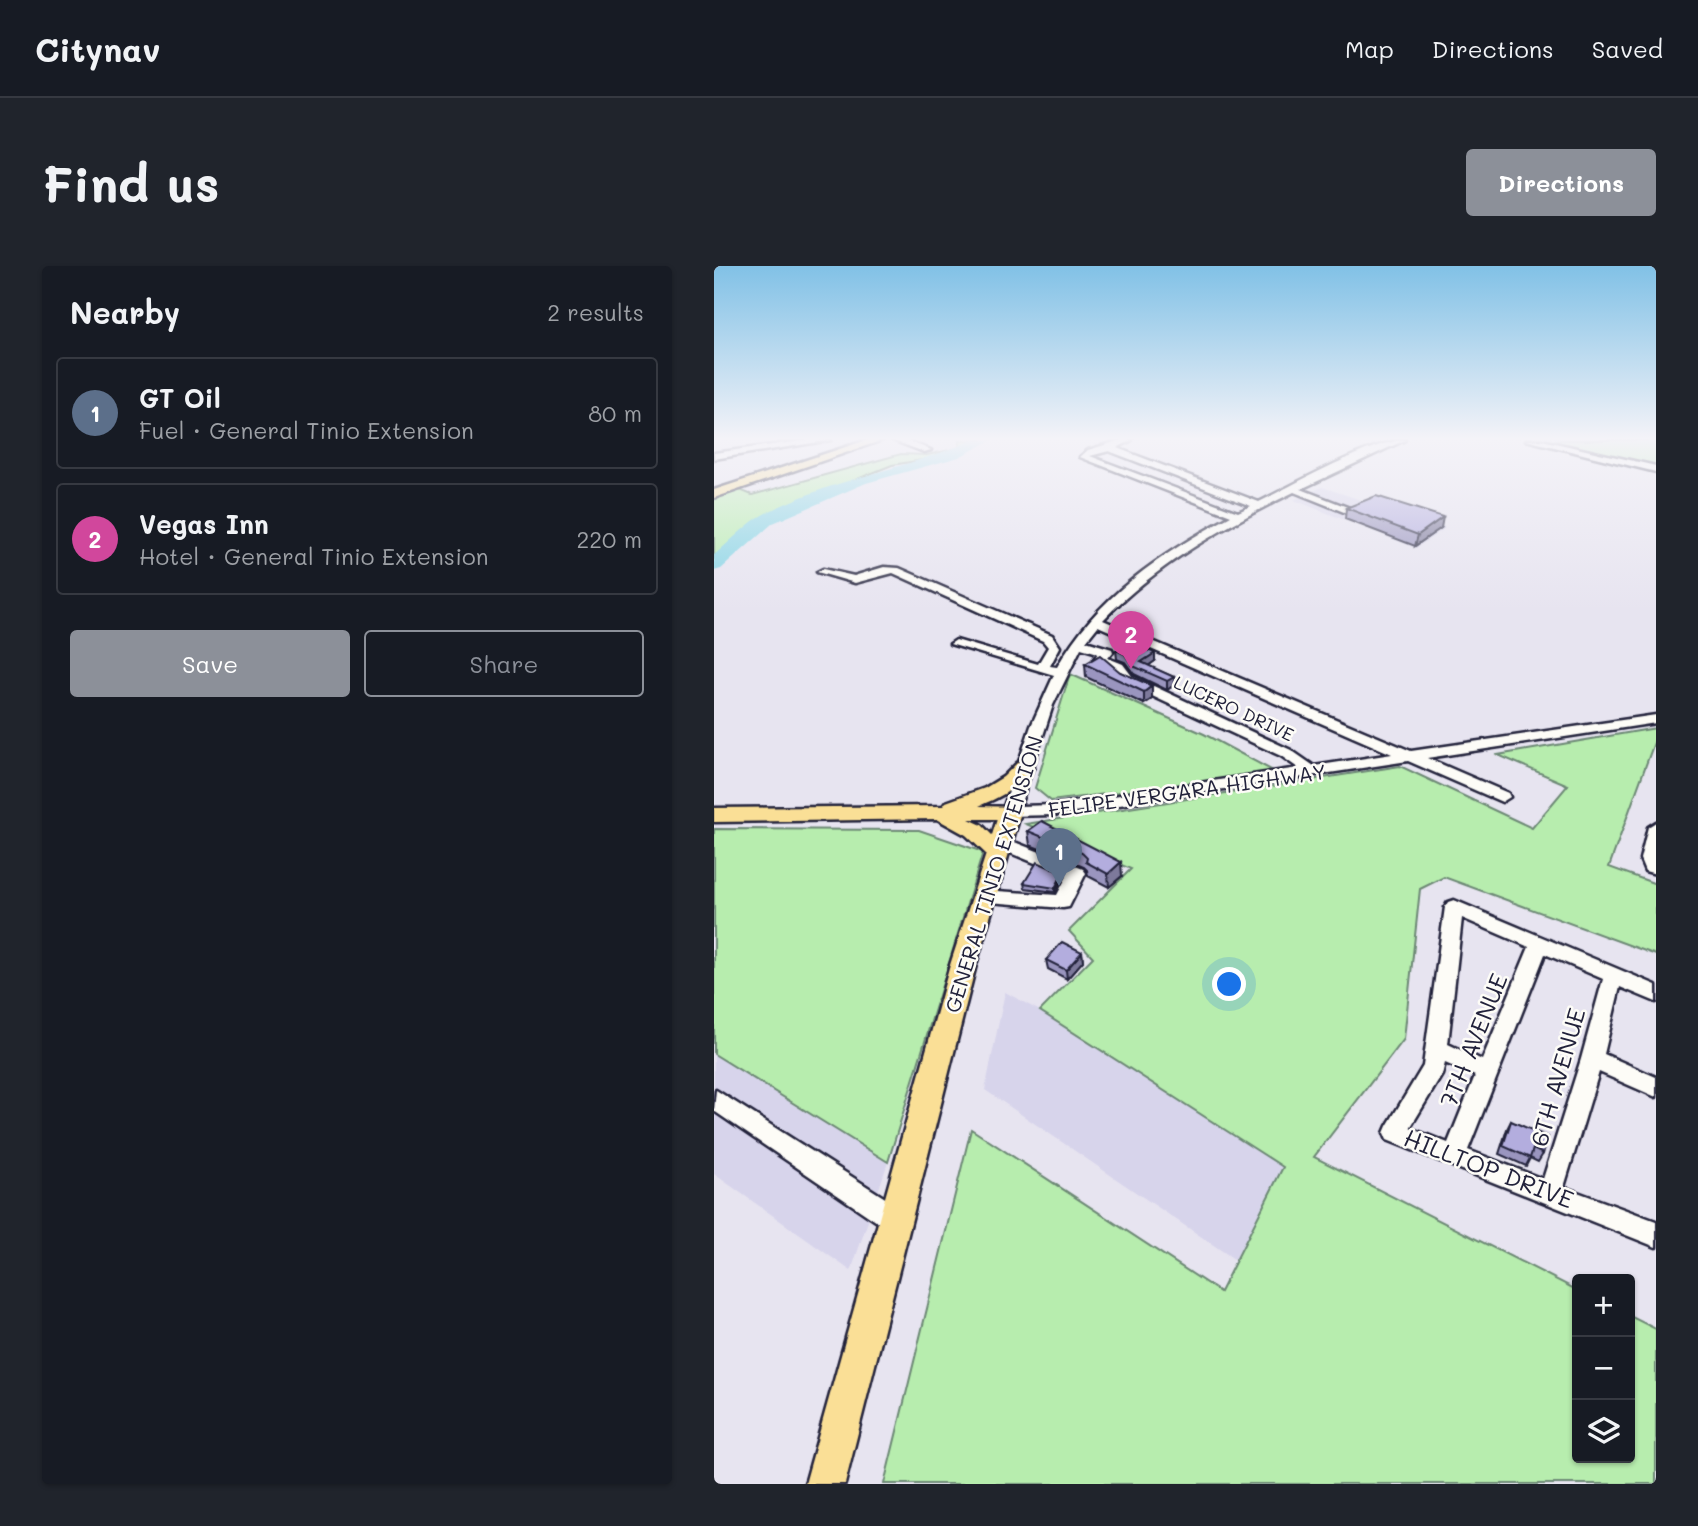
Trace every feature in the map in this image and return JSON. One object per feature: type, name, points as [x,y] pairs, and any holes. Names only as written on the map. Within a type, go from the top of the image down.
[{"type":"main road","points":[[933,813],[988,794],[1017,777],[1024,767]]},
{"type":"main road","name":"FELIPE VERGARA HIGHWAY","points":[[714,815],[1010,812]]},
{"type":"main road","name":"GENERAL TINIO EXTENSION","points":[[825,1484],[983,896],[1010,812]]},
{"type":"main road","points":[[933,813],[974,830],[998,846]]},
{"type":"street","points":[[1188,497],[1238,516]]},
{"type":"street","points":[[1237,497],[1258,505]]},
{"type":"street","name":"GENERAL TINIO EXTENSION","points":[[1010,812],[1041,715],[1061,672],[1078,643],[1096,621],[1153,567],[1238,516],[1276,497]]},
{"type":"street","points":[[1314,497],[1352,512]]},
{"type":"street","points":[[823,572],[855,580],[884,570],[895,570],[948,593],[1053,642],[1055,647],[1042,669]]},
{"type":"street","points":[[1096,621],[1502,797]]},
{"type":"street","name":"LUCERO DRIVE","points":[[1078,643],[1107,652],[1100,659],[1118,667],[1127,679],[1286,752],[1313,772]]},
{"type":"street","points":[[956,644],[1061,672]]},
{"type":"street","name":"FELIPE VERGARA HIGHWAY","points":[[1010,812],[1054,810],[1656,719]]},
{"type":"street","points":[[1656,827],[1649,859],[1651,867],[1656,868]]},
{"type":"street","points":[[983,896],[1063,902],[1077,873],[998,846]]},
{"type":"street","name":"HILLTOP DRIVE","points":[[1656,994],[1454,907],[1434,1068],[1395,1133],[1656,1234]]},
{"type":"street","name":"7TH AVENUE","points":[[1454,1156],[1539,944]]},
{"type":"street","name":"6TH AVENUE","points":[[1550,1191],[1592,1059],[1613,977]]},
{"type":"street","points":[[1437,1049],[1488,1072]]},
{"type":"street","points":[[1592,1059],[1656,1087]]},
{"type":"street","points":[[716,1100],[895,1219]]},
{"type":"shaded area","points":[[1301,497],[1352,497],[1445,528],[1416,548],[1294,500]]},
{"type":"shaded area","points":[[1005,992],[1040,1011],[1283,1167],[1237,1261],[985,1090]]},
{"type":"shaded area","points":[[714,1054],[888,1162],[851,1271],[714,1174]]},
{"type":"green space","points":[[813,497],[759,520],[714,558],[714,498]]},
{"type":"green space","points":[[1070,674],[1204,734],[1275,772],[1051,801],[1035,788]]},
{"type":"green space","points":[[1656,728],[1656,737],[1609,867],[1656,884],[1656,955],[1444,877],[1420,889],[1404,1039],[1314,1157],[1572,1287],[1572,1463],[1635,1463],[1635,1318],[1656,1329],[1656,1484],[884,1484],[971,1129],[1220,1292],[1283,1167],[1040,1011],[1093,957],[1069,931],[1131,869],[1026,824],[1400,766],[1532,828],[1568,785],[1498,755]]},
{"type":"green space","points":[[714,829],[919,830],[983,852],[888,1162],[714,1054]]},
{"type":"building","points":[[1379,497],[1443,517],[1418,535],[1346,508]]},
{"type":"building","points":[[1129,643],[1155,653],[1141,662],[1174,677],[1167,681],[1133,666],[1125,654],[1116,650]]},
{"type":"building","points":[[1100,655],[1120,672],[1152,686],[1144,692],[1085,664]]},
{"type":"building","points":[[1042,821],[1121,862],[1108,874],[1086,862],[1087,858],[1082,853],[1028,831]]},
{"type":"building","points":[[1037,862],[1063,873],[1055,888],[1024,883]]},
{"type":"building","points":[[1062,942],[1082,952],[1066,970],[1046,960]]},
{"type":"building","points":[[1511,1121],[1548,1137],[1543,1154],[1533,1149],[1530,1158],[1503,1146]]},
{"type":"waterway","points":[[714,565],[767,519],[819,497]]},
{"type":"place","name":"Vegas Inn","points":[[1131,669]]},
{"type":"place","name":"GT Oil","points":[[1059,886]]}]
